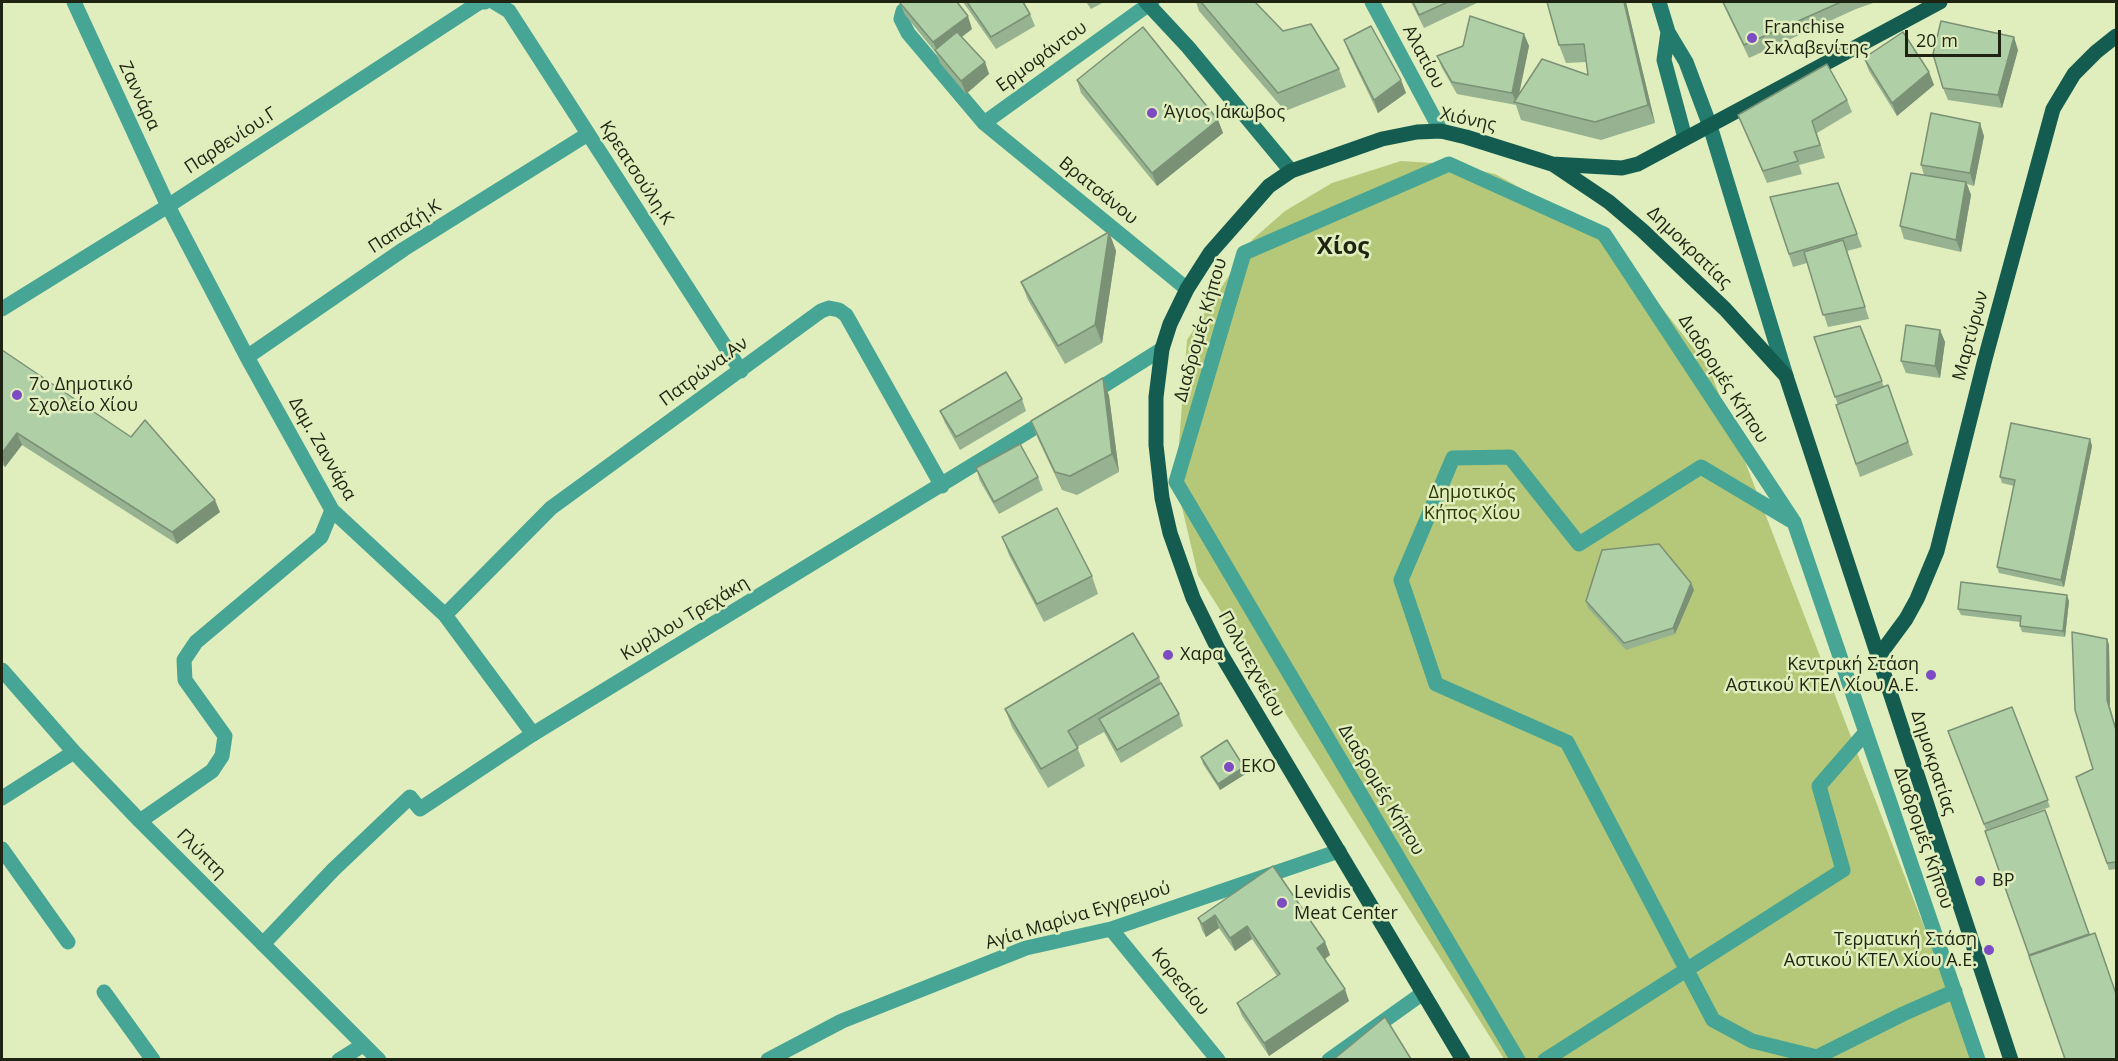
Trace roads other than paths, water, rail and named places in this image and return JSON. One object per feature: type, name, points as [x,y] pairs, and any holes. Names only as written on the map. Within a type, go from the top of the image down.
[{"type":"main road","points":[[1149,2],[1290,171]]},
{"type":"main road","points":[[1659,2],[1668,32],[1664,60],[1685,138]]},
{"type":"main road","name":"Χιόνης","points":[[1210,253],[1269,186],[1290,171],[1383,139],[1417,132],[1441,131],[1552,164],[1622,168],[1638,164],[1940,2]]},
{"type":"main road","name":"Δημοκρατίας","points":[[1668,32],[1686,62],[1710,126],[1786,376],[2011,1059]]},
{"type":"main road","name":"Μαρτύρων","points":[[1878,657],[1906,619],[1937,551],[1985,359],[2052,109],[2074,74],[2116,36]]},
{"type":"main road","name":"Δημοκρατίας","points":[[1552,164],[1609,202],[1643,231],[1725,309],[1786,376]]},
{"type":"main road","name":"Πολυτεχνείου","points":[[1210,253],[1187,289],[1170,324],[1162,349],[1156,397],[1156,445],[1162,498],[1170,532],[1186,581],[1218,649],[1462,1059]]},
{"type":"street","name":"Ζαννάρα","points":[[74,2],[168,206]]},
{"type":"street","name":"Παρθενίου.Γ","points":[[2,309],[168,206],[483,2]]},
{"type":"street","name":"Κρεατσούλη.Κ","points":[[494,2],[509,11],[741,371]]},
{"type":"street","name":"Βρατσάνου","points":[[915,2],[903,11],[901,19],[908,33],[984,123],[1187,289]]},
{"type":"street","name":"Ερμοφάντου","points":[[984,123],[1149,2]]},
{"type":"street","name":"Αλατίου","points":[[1372,2],[1441,131]]},
{"type":"street","name":"Παπαζή.Κ","points":[[247,357],[404,249],[588,134]]},
{"type":"street","name":"Διαδρομές Κήπου","points":[[1518,1059],[1176,482],[1244,253],[1449,164],[1604,234],[1794,522],[1978,1059]]},
{"type":"street","name":"Δαμ. Ζαννάρα","points":[[168,206],[247,357],[332,510],[445,615],[533,734]]},
{"type":"street","name":"Πατρώνα.Αν","points":[[445,615],[551,508],[821,311],[829,308],[839,309],[846,315],[942,486]]},
{"type":"street","name":"Κυρίλου Τρεχάκη","points":[[263,944],[333,870],[410,797],[420,809],[533,734],[942,486],[1162,349]]},
{"type":"street","points":[[1794,522],[1701,467],[1579,544],[1510,457],[1453,458],[1401,580],[1436,684],[1567,742],[1713,1020],[1752,1041],[1817,1057],[1955,991]]},
{"type":"street","points":[[140,821],[212,771],[222,756],[225,736],[185,680],[184,660],[196,642],[321,537],[332,510]]},
{"type":"street","name":"Γλύπτη","points":[[2,670],[74,752],[140,821],[379,1059]]},
{"type":"street","points":[[1545,1059],[1843,870],[1819,786],[1866,732]]},
{"type":"street","points":[[2,798],[74,752]]},
{"type":"street","points":[[2,849],[68,942]]},
{"type":"street","name":"Αγία Μαρίνα Εγγρεμού","points":[[768,1059],[842,1021],[1026,948],[1111,929],[1339,851]]},
{"type":"street","name":"Κορεσίου","points":[[1111,929],[1218,1059]]},
{"type":"street","points":[[104,992],[153,1059]]},
{"type":"street","points":[[1329,1059],[1423,993]]},
{"type":"street","points":[[339,1059],[363,1045]]},
{"type":"place","name":"Franchise Σκλαβενίτης","points":[[1752,38]]},
{"type":"place","name":"Άγιος Ιάκωβος","points":[[1152,113]]},
{"type":"place","name":"7ο Δημοτικό Σχολείο Χίου","points":[[17,395]]},
{"type":"place","name":"Χαρα","points":[[1168,655]]},
{"type":"place","name":"Κεντρική Στάση Αστικού ΚΤΕΛ Χίου Α.Ε.","points":[[1931,675]]},
{"type":"place","name":"EKO","points":[[1229,767]]},
{"type":"place","name":"BP","points":[[1980,881]]},
{"type":"place","name":"Levidis Meat Center","points":[[1282,903]]},
{"type":"place","name":"Τερματική Στάση Αστικού ΚΤΕΛ Χίου Α.Ε.","points":[[1989,950]]},
{"type":"district","name":"Χίος","points":[[1343,247]]},
{"type":"park label","name":"Δημοτικός Κήπος Χίου","points":[[1472,503]]}]
